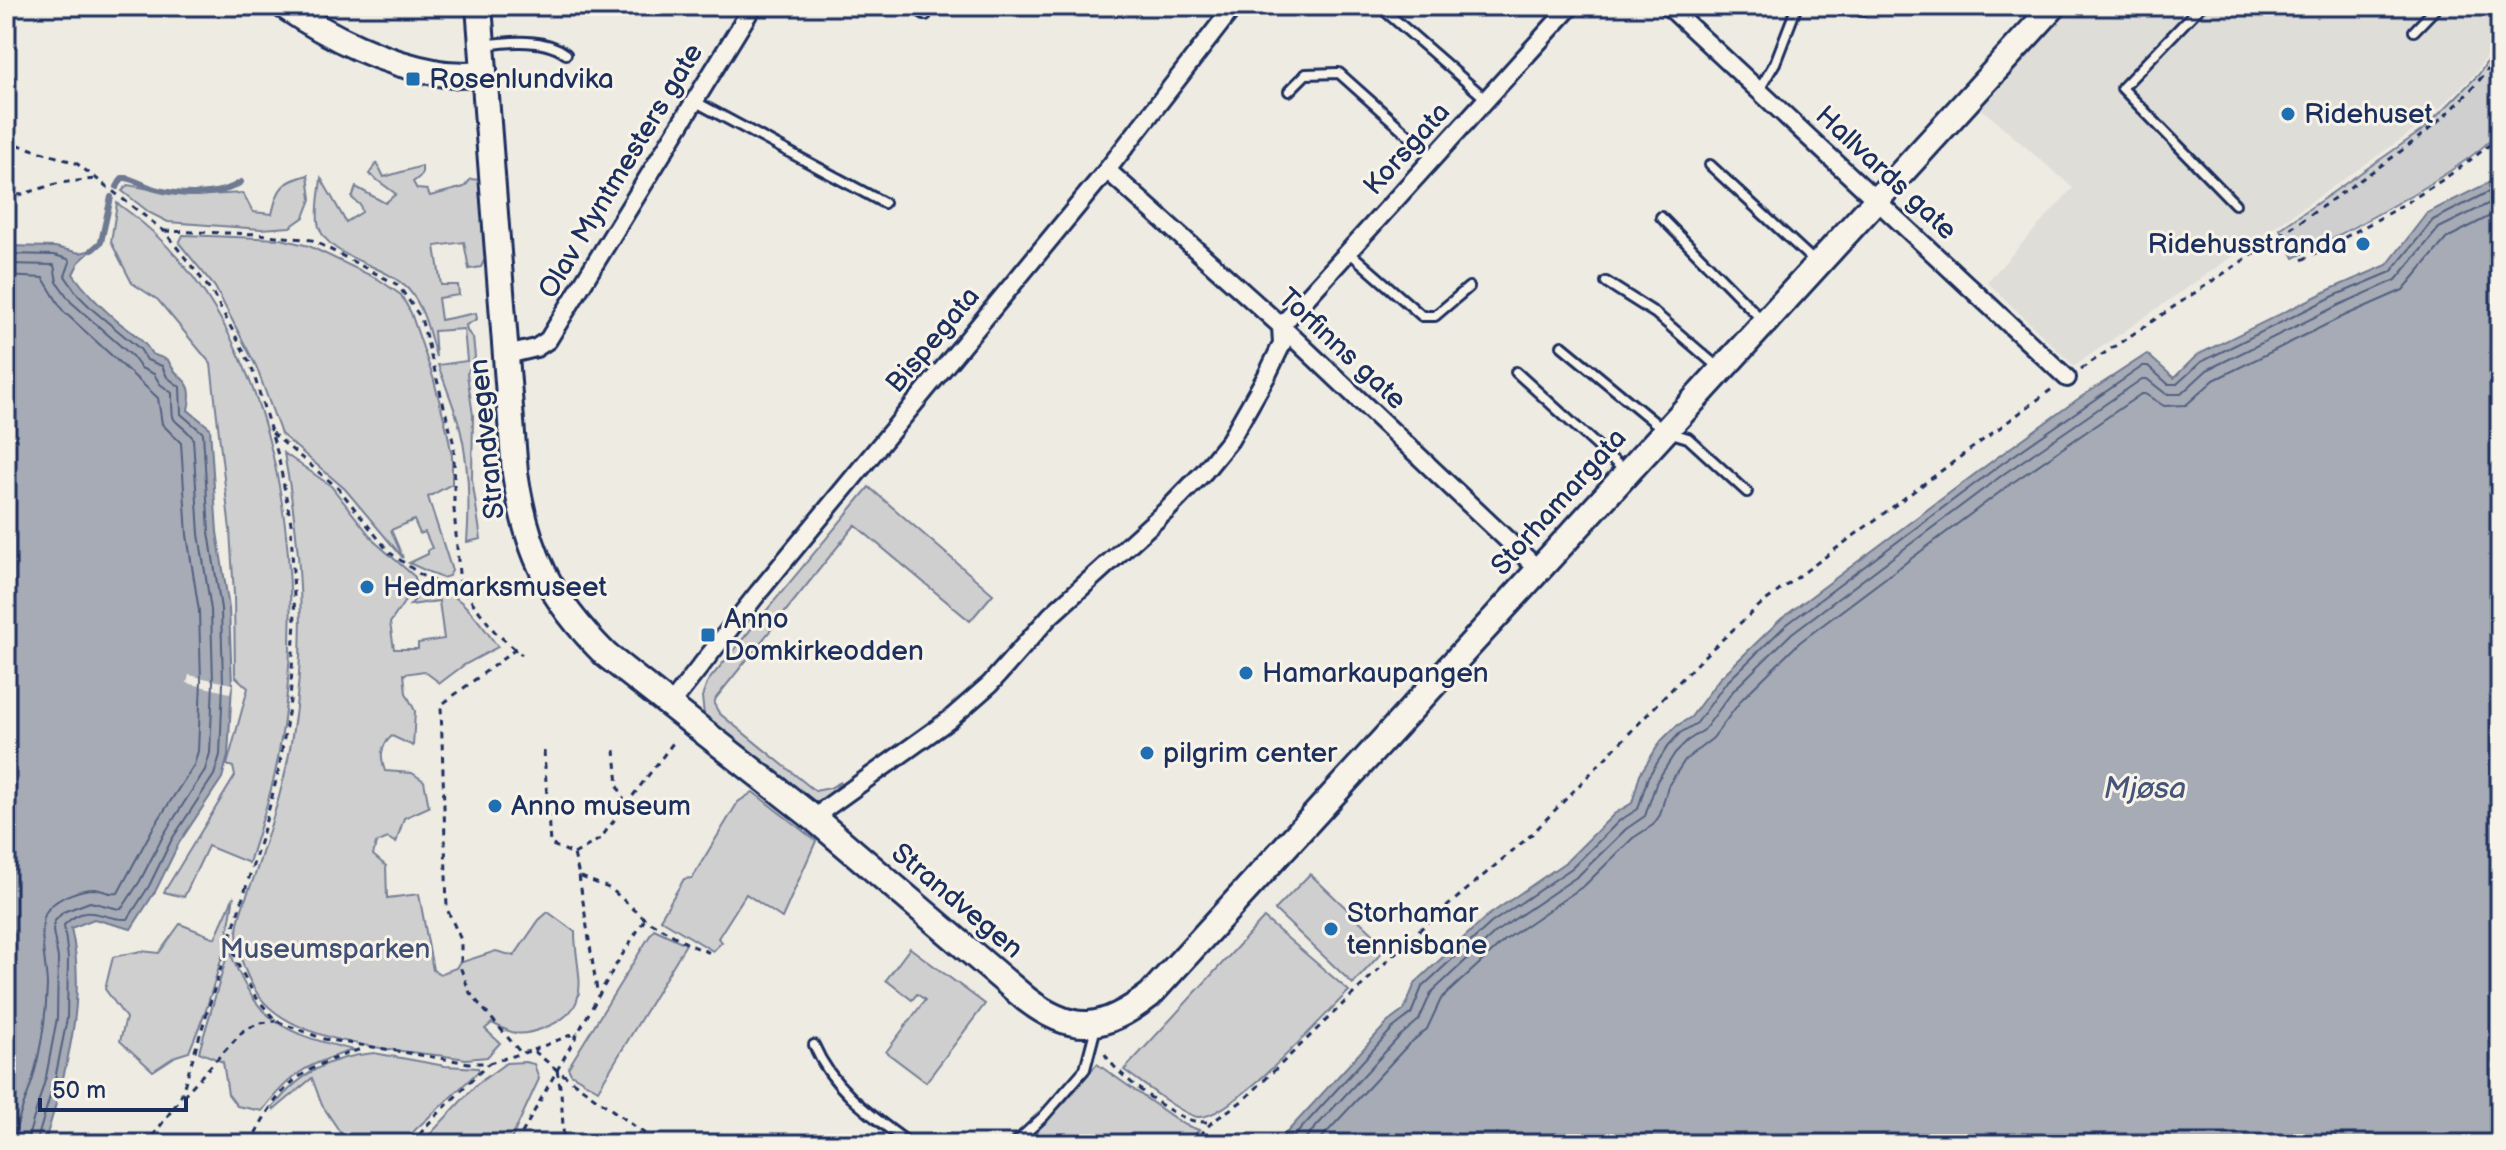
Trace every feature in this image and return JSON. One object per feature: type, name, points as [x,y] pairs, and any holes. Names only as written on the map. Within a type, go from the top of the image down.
[{"type":"main road","name":"Strandvegen","points":[[479,6],[483,75],[516,354],[520,508],[539,564],[561,605],[606,655],[816,820],[1041,1010],[1058,1019],[1097,1025]]},
{"type":"main road","name":"Storhamargata","points":[[1097,1025],[1130,1010],[1150,995],[2054,6]]},
{"type":"main road","points":[[295,9],[356,45],[415,68],[442,74],[483,75]]},
{"type":"street","name":"Olav Myntmesters gate","points":[[516,354],[536,348],[548,340],[753,6]]},
{"type":"street","name":"Bispegata","points":[[670,705],[758,593],[1107,170],[1234,6]]},
{"type":"street","name":"Korsgata","points":[[1281,326],[1571,6]]},
{"type":"street","name":"Hallvards gate","points":[[1668,6],[2067,378]]},
{"type":"street","name":"Torfinns gate","points":[[1107,170],[1281,326],[1538,569]]},
{"type":"street","points":[[816,820],[826,808],[949,720],[990,684],[1050,616],[1167,510],[1204,472],[1230,440],[1249,408],[1282,344],[1281,326]]},
{"type":"lane","points":[[912,6],[926,15]]},
{"type":"lane","points":[[1759,90],[1775,63],[1797,6]]},
{"type":"lane","points":[[2201,6],[2122,88],[2235,204]]},
{"type":"lane","points":[[2414,31],[2438,6]]},
{"type":"lane","points":[[1385,11],[1486,100]]},
{"type":"lane","points":[[481,45],[533,43],[555,47],[566,54]]},
{"type":"lane","points":[[1289,91],[1306,74],[1339,73],[1434,158]]},
{"type":"lane","points":[[694,100],[884,203]]},
{"type":"lane","points":[[1710,165],[1817,265]]},
{"type":"lane","points":[[1661,217],[1765,322]]},
{"type":"lane","points":[[1348,252],[1422,316],[1435,316],[1469,287]]},
{"type":"lane","points":[[1606,282],[1655,313],[1721,370]]},
{"type":"lane","points":[[1562,346],[1665,431],[1688,438],[1747,492]]},
{"type":"lane","points":[[1516,372],[1626,473]]},
{"type":"lane","points":[[1014,1144],[1044,1116],[1085,1069],[1097,1025]]},
{"type":"lane","points":[[814,1045],[850,1099],[910,1144]]},
{"type":"path","points":[[1192,1144],[1212,1122],[1245,1099],[1417,932],[1531,835],[1702,658],[1760,605],[2067,378],[2286,232],[2429,131],[2481,81],[2500,52]]},
{"type":"path","points":[[2302,260],[2410,202],[2459,171],[2500,136]]},
{"type":"path","points":[[6,141],[76,163],[97,179],[164,231],[219,304],[251,365],[272,433],[291,523],[295,622],[290,701],[273,796],[180,1099]]},
{"type":"path","points":[[6,199],[59,183],[97,179]]},
{"type":"path","points":[[164,231],[258,234],[312,240],[398,285],[421,318],[454,445],[454,509],[460,586],[495,632],[522,655]]},
{"type":"path","points":[[272,433],[339,489],[389,552],[428,580],[460,586]]},
{"type":"path","points":[[516,649],[441,705],[447,909],[461,940],[461,969],[470,993],[521,1054]]},
{"type":"path","points":[[574,854],[600,839],[690,721]]},
{"type":"path","points":[[615,750],[618,786],[626,806]]},
{"type":"path","points":[[544,751],[550,844],[574,854]]},
{"type":"path","points":[[574,854],[598,997]]},
{"type":"path","points":[[579,876],[619,893],[631,909],[645,919],[690,945],[713,954]]},
{"type":"path","points":[[516,1144],[645,919]]},
{"type":"path","points":[[230,940],[238,965],[255,996],[276,1021]]},
{"type":"path","points":[[147,1144],[180,1099],[244,1030],[260,1023],[276,1021],[324,1039],[469,1063],[489,1063],[521,1054],[579,1031]]},
{"type":"path","points":[[1097,1025],[1106,1057],[1113,1066],[1174,1113],[1193,1121],[1212,1122]]},
{"type":"path","points":[[250,1144],[269,1106],[303,1072],[366,1048]]},
{"type":"path","points":[[533,1050],[659,1144]]},
{"type":"path","points":[[412,1144],[489,1063]]},
{"type":"path","points":[[557,1070],[564,1144]]},
{"type":"shaded area","name":"Ridehuset","points":[[2067,6],[2500,6],[2500,33],[2476,73],[2422,125],[2074,366],[1987,282],[2073,188],[1976,104]]},
{"type":"green space","points":[[2500,41],[2501,121],[2489,141],[2468,159],[2406,198],[2294,258],[2280,229],[2424,129],[2479,74]]},
{"type":"green space","points":[[377,163],[384,177],[422,166],[422,175],[413,182],[417,189],[427,190],[430,196],[464,187],[471,179],[480,180],[486,257],[481,267],[469,269],[464,242],[435,246],[441,285],[458,285],[459,295],[438,298],[441,320],[476,313],[477,319],[466,325],[473,338],[475,357],[467,374],[473,415],[472,479],[481,539],[467,542],[465,453],[459,424],[438,365],[467,361],[464,329],[434,331],[436,357],[422,313],[408,289],[386,273],[334,247],[319,227],[321,178],[346,222],[362,212],[360,205],[352,198],[356,187],[385,203],[396,194],[369,174]]},
{"type":"green space","points":[[308,175],[311,199],[304,217],[290,227],[261,229],[168,222],[150,213],[122,191],[128,185],[189,196],[243,193],[253,212],[272,214],[282,187]]},
{"type":"green space","points":[[117,203],[173,253],[217,313],[250,381],[272,455],[286,532],[291,610],[288,686],[269,798],[249,863],[208,846],[184,897],[164,892],[235,776],[233,767],[227,765],[248,688],[235,676],[230,530],[211,364],[158,300],[132,283],[111,242]]},
{"type":"green space","points":[[183,235],[281,239],[309,246],[378,279],[401,295],[411,313],[433,377],[452,456],[452,484],[428,497],[452,571],[449,576],[442,578],[409,563],[428,554],[432,548],[425,532],[420,534],[414,520],[391,530],[403,558],[345,489],[281,434],[256,366],[215,287],[179,243]]},
{"type":"green space","name":"Museumsparken","points":[[284,453],[331,486],[375,542],[415,577],[415,586],[390,623],[394,649],[418,649],[418,643],[444,639],[439,601],[410,605],[424,591],[435,589],[445,591],[466,607],[498,647],[464,665],[440,683],[424,671],[404,674],[406,693],[415,711],[413,746],[392,736],[383,748],[382,761],[385,771],[412,773],[424,781],[429,807],[404,818],[396,843],[388,838],[376,843],[373,855],[386,866],[387,898],[419,894],[433,970],[440,974],[456,968],[459,963],[496,951],[514,956],[548,912],[575,932],[579,989],[571,1011],[561,1020],[523,1034],[492,1023],[485,1029],[500,1043],[487,1057],[466,1059],[383,1048],[323,1035],[296,1025],[274,1011],[248,978],[238,941],[238,924],[284,776],[299,671],[298,561]]},
{"type":"green space","points":[[869,487],[993,594],[970,621],[855,525],[714,704],[719,713],[815,791],[841,782],[819,809],[704,715],[702,697],[708,681]]},
{"type":"green space","points":[[753,792],[816,841],[782,918],[746,894],[718,938],[722,942],[713,951],[660,919],[684,879],[692,878],[738,802]]},
{"type":"green space","name":"Storhamar tennisbane","points":[[1310,874],[1387,947],[1353,984],[1275,910]]},
{"type":"green space","points":[[234,896],[226,943],[206,1010],[189,1052],[176,1056],[153,1071],[120,1041],[126,1018],[105,989],[113,957],[141,951],[159,953],[180,924],[215,938]]},
{"type":"green space","points":[[1264,918],[1349,991],[1276,1064],[1232,1102],[1213,1113],[1198,1117],[1191,1115],[1124,1070]]},
{"type":"green space","points":[[654,929],[686,944],[598,1090],[571,1074],[568,1068]]},
{"type":"green space","points":[[910,948],[985,1004],[926,1082],[886,1052],[925,1000],[917,994],[912,1000],[886,980]]},
{"type":"green space","points":[[229,949],[250,993],[274,1020],[307,1037],[353,1050],[323,1060],[301,1072],[282,1087],[262,1111],[237,1106],[228,1094],[223,1062],[199,1052]]},
{"type":"green space","points":[[374,1053],[445,1066],[478,1068],[479,1071],[403,1144],[348,1144],[322,1105],[312,1078],[274,1110],[273,1107],[294,1084],[318,1068],[344,1058]]},
{"type":"green space","points":[[506,1063],[534,1064],[539,1079],[509,1144],[421,1144],[476,1085]]},
{"type":"green space","points":[[1097,1064],[1183,1124],[1199,1130],[1187,1144],[1022,1144],[1064,1103]]},
{"type":"water","name":"Mjøsa","points":[[2500,177],[2500,1144],[1276,1144],[1388,1022],[1404,1010],[1415,983],[1486,917],[1567,861],[1614,814],[1632,803],[1640,774],[1661,741],[1691,717],[1719,679],[1781,619],[1995,459],[2147,354],[2174,378],[2197,355],[2387,265],[2427,213]]},
{"type":"water","points":[[6,246],[55,247],[80,253],[92,250],[79,262],[73,274],[99,304],[141,340],[152,354],[168,360],[188,386],[188,410],[210,428],[217,532],[229,608],[232,684],[228,756],[222,778],[179,843],[156,890],[131,929],[94,919],[71,928],[77,983],[72,1038],[44,1144],[6,1144]]},
{"type":"pier","points":[[189,675],[232,684],[230,693],[187,683]]},
{"type":"waterway","points":[[117,187],[122,178],[126,178],[151,188],[200,194],[241,182]]},
{"type":"waterway","points":[[92,250],[101,242],[111,197]]},
{"type":"place","name":"Rosenlundvika","points":[[413,79]]},
{"type":"place","name":"Ridehuset","points":[[2288,114]]},
{"type":"place","name":"Ridehusstranda","points":[[2363,244]]},
{"type":"place","name":"Hedmarksmuseet","points":[[367,587]]},
{"type":"place","name":"Anno Domkirkeodden","points":[[708,635]]},
{"type":"place","name":"Hamarkaupangen","points":[[1246,673]]},
{"type":"place","name":"pilgrim center","points":[[1147,753]]},
{"type":"place","name":"Anno museum","points":[[495,806]]},
{"type":"place","name":"Storhamar tennisbane","points":[[1331,929]]}]
